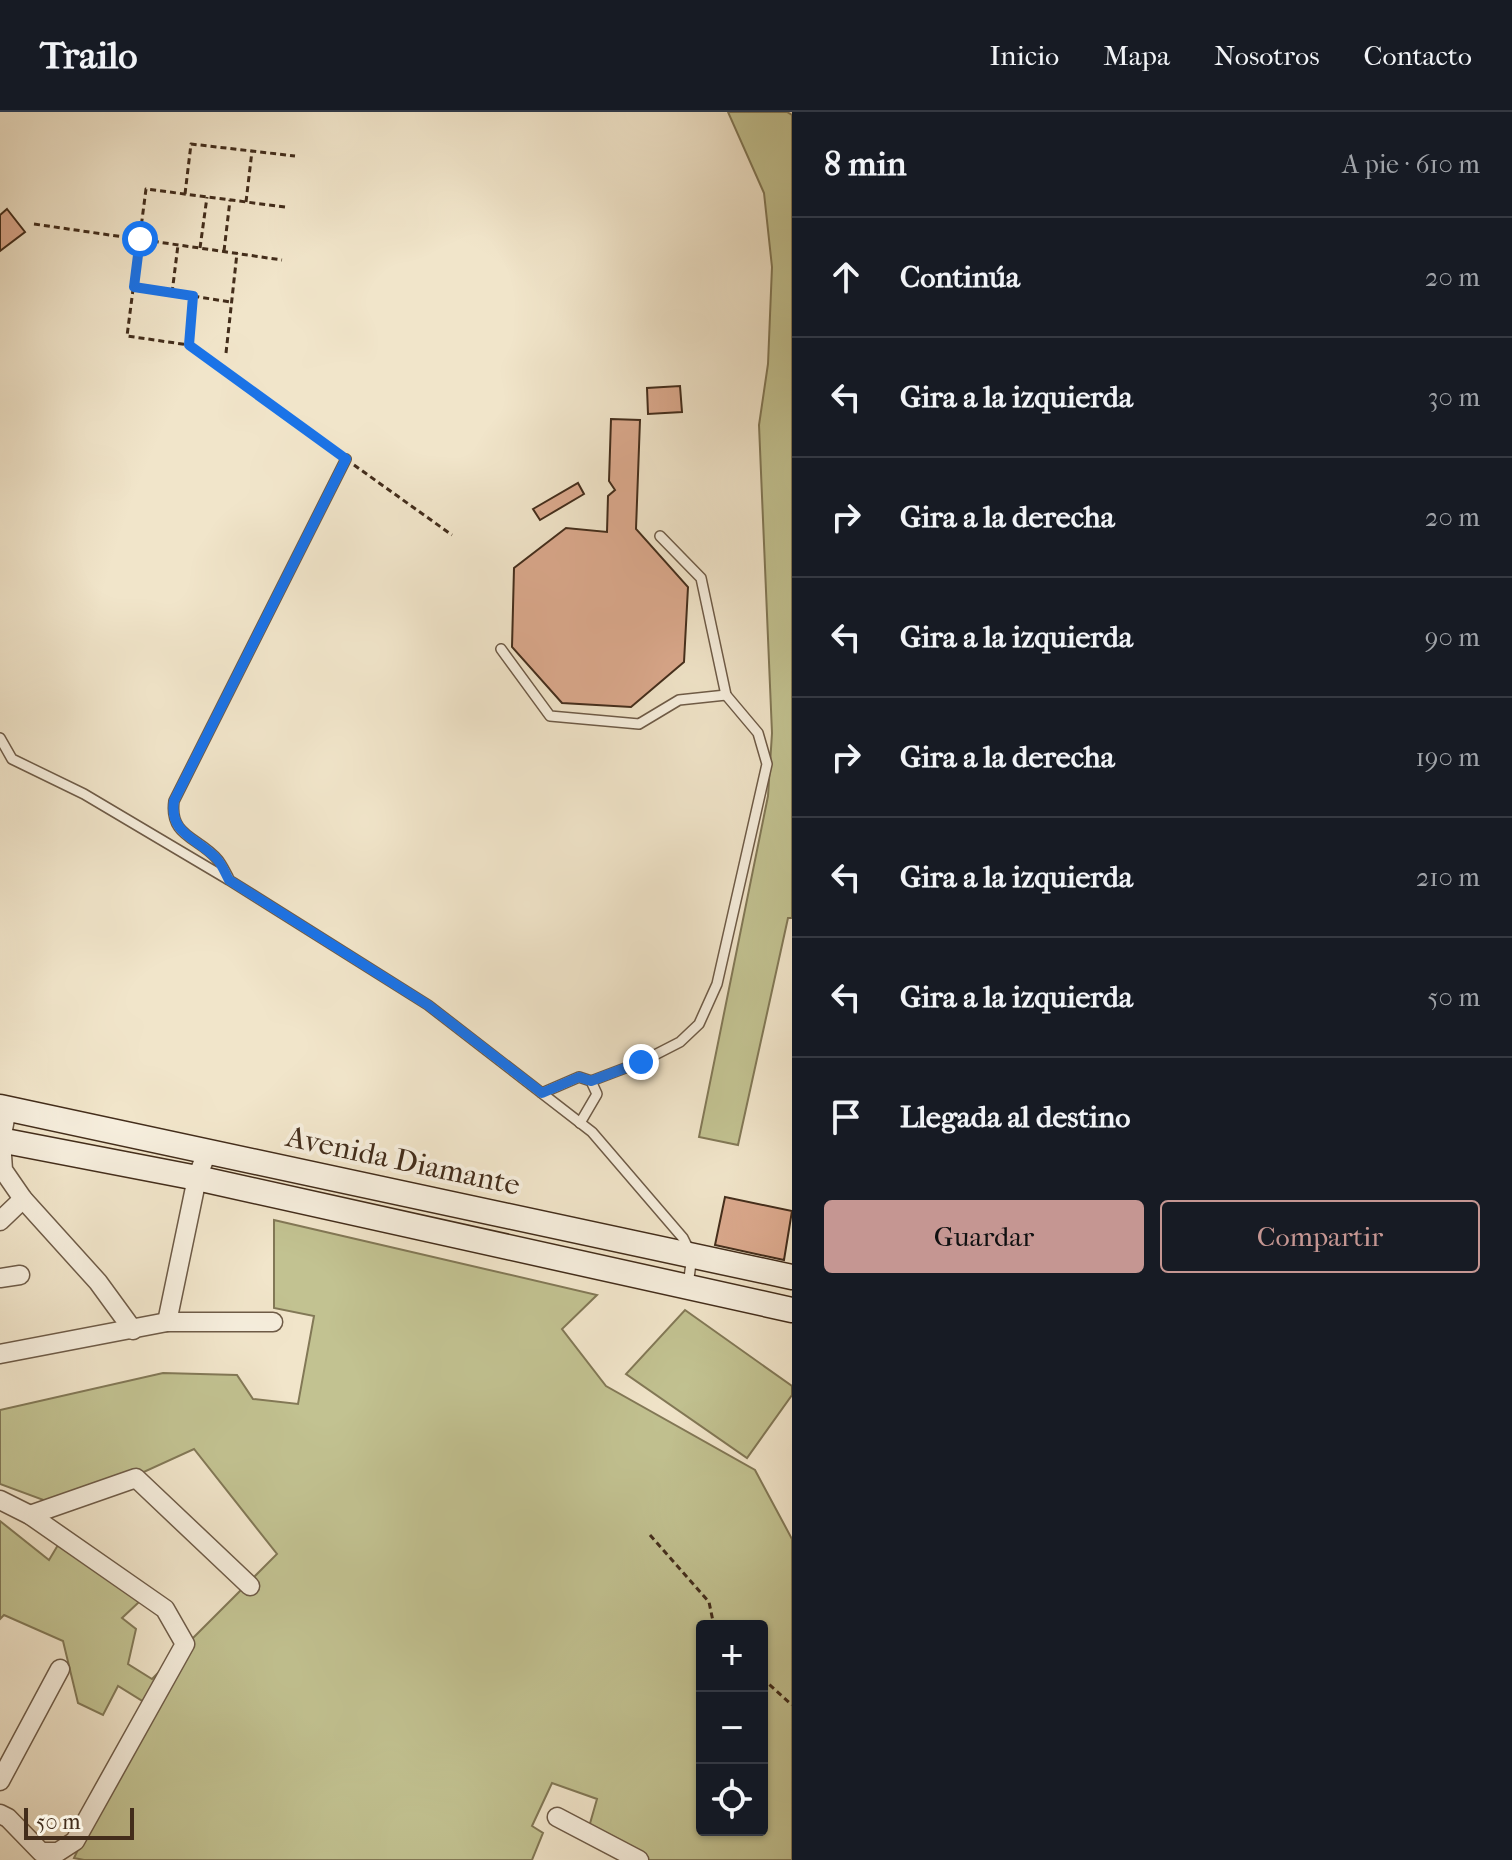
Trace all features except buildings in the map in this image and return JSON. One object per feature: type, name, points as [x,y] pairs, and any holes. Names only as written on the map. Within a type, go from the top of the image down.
[{"type":"main road","name":"Avenida Diamante","points":[[4,1107],[792,1277]]},
{"type":"main road","name":"Avenida Diamante","points":[[0,1140],[197,1178],[792,1310]]},
{"type":"street","points":[[4,1107],[0,1140],[3,1170],[23,1199],[98,1282],[133,1330]]},
{"type":"street","points":[[167,1322],[197,1178],[207,1152]]},
{"type":"street","points":[[0,1221],[23,1199]]},
{"type":"street","points":[[0,1278],[20,1275]]},
{"type":"street","points":[[0,1354],[167,1322],[273,1322]]},
{"type":"street","points":[[30,1515],[136,1478],[250,1586]]},
{"type":"street","points":[[0,1500],[30,1515],[165,1609],[185,1644],[75,1841],[58,1852],[41,1852],[8,1818],[0,1814]]},
{"type":"street","points":[[0,1781],[60,1669]]},
{"type":"street","points":[[557,1817],[639,1860]]},
{"type":"lane","points":[[229,880],[217,859],[177,826],[172,815],[174,801],[346,459]]},
{"type":"lane","points":[[542,1093],[579,1077],[591,1081],[641,1062],[680,1042],[699,1024],[717,984],[767,764],[758,733],[726,695],[701,578],[660,536]]},
{"type":"lane","points":[[501,649],[550,716],[639,724],[679,700],[726,695]]},
{"type":"lane","points":[[0,738],[12,759],[84,794],[229,880],[428,1005],[592,1132],[683,1238],[692,1256],[688,1288]]},
{"type":"lane","points":[[580,1123],[597,1094],[591,1081]]},
{"type":"path","points":[[185,194],[191,144],[295,156]]},
{"type":"path","points":[[246,202],[252,151]]},
{"type":"path","points":[[285,207],[146,189],[127,336],[189,345],[452,535]]},
{"type":"path","points":[[200,248],[207,197]]},
{"type":"path","points":[[224,251],[230,200]]},
{"type":"path","points":[[34,224],[282,260]]},
{"type":"path","points":[[172,293],[178,245]]},
{"type":"path","points":[[226,353],[237,253]]},
{"type":"path","points":[[134,287],[231,302]]},
{"type":"path","points":[[189,345],[193,296]]},
{"type":"path","points":[[650,1535],[709,1602],[713,1620]]},
{"type":"path","points":[[768,1683],[792,1705]]},
{"type":"green space","points":[[728,112],[787,112],[792,115],[792,918],[788,918],[738,1145],[699,1137],[768,796],[772,733],[759,425],[768,364],[772,267],[764,193]]},
{"type":"green space","points":[[274,1220],[597,1295],[562,1329],[606,1386],[755,1470],[792,1539],[792,1860],[644,1860],[587,1834],[597,1799],[552,1783],[532,1826],[543,1833],[532,1860],[74,1858],[147,1704],[118,1686],[103,1715],[78,1703],[63,1641],[4,1615],[0,1619],[0,1521],[49,1560],[64,1535],[139,1602],[122,1618],[136,1629],[128,1664],[152,1679],[277,1554],[194,1449],[65,1508],[0,1484],[0,1410],[163,1373],[237,1375],[253,1399],[298,1404],[314,1316],[274,1308]]},
{"type":"green space","points":[[685,1310],[792,1386],[792,1395],[747,1458],[626,1374]]},
{"type":"route","points":[[140,239],[134,287],[193,296],[189,345],[346,459],[174,801],[172,815],[177,826],[217,859],[229,880],[428,1005],[542,1093],[563,1082],[579,1077],[591,1081],[641,1062]]}]
